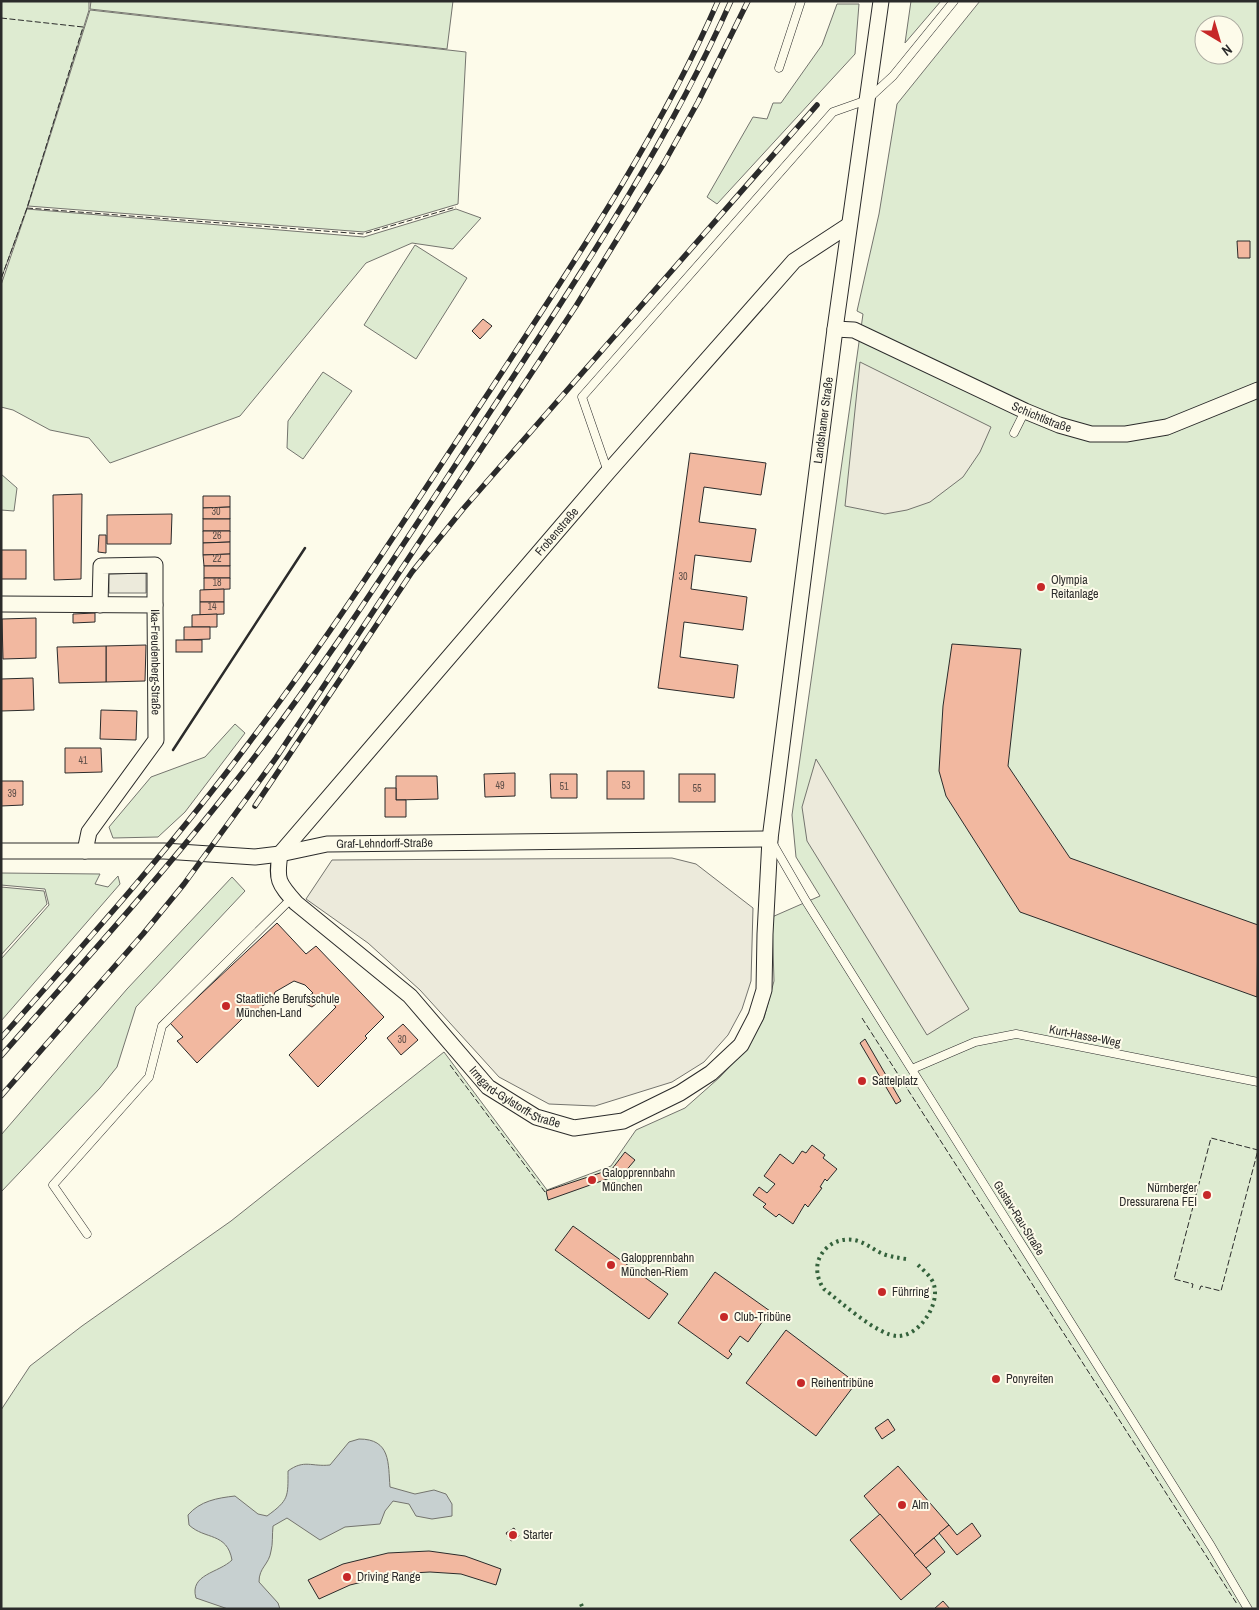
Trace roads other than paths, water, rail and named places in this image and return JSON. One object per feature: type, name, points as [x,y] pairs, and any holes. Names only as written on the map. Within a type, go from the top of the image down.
[{"type":"street","name":"Landshamer Straße","points":[[770,839],[834,329],[881,1]]},
{"type":"street","name":"Frobenstraße","points":[[280,854],[608,472],[794,261],[849,226]]},
{"type":"street","name":"Schichtlstraße","points":[[834,329],[854,330],[1025,411],[1059,425],[1091,434],[1126,434],[1168,427],[1258,390]]},
{"type":"street","points":[[100,605],[101,566],[155,565],[155,605]]},
{"type":"street","name":"Ika-Freudenberg-Straße","points":[[1,604],[155,605],[156,740],[89,832],[85,851]]},
{"type":"street","name":"Graf-Lehndorff-Straße","points":[[1,851],[164,851],[255,857],[327,844],[770,839]]},
{"type":"street","name":"Irmgard-Gylstorff-Straße","points":[[280,854],[277,874],[281,884],[294,900],[410,996],[488,1087],[536,1117],[574,1128],[623,1121],[680,1093],[711,1073],[741,1045],[756,1016],[764,990],[770,839]]},
{"type":"lane","points":[[779,68],[801,1]]},
{"type":"lane","points":[[608,472],[582,397],[833,112],[867,100],[893,76],[954,1]]},
{"type":"lane","points":[[1014,433],[1025,411]]},
{"type":"lane","name":"Gustav-Rau-Straße","points":[[770,839],[806,901],[1211,1546],[1248,1609]]},
{"type":"lane","points":[[87,1234],[53,1186],[149,1077],[162,1026],[294,900]]},
{"type":"lane","name":"Kurt-Hasse-Weg","points":[[912,1069],[975,1042],[1016,1034],[1258,1082]]},
{"type":"railway","points":[[1,1038],[131,890],[194,814],[285,694],[344,610],[611,203],[668,104],[718,1]]},
{"type":"railway","points":[[1,1056],[176,855],[232,786],[302,693],[400,549],[622,207],[680,105],[731,1]]},
{"type":"railway","points":[[1,1096],[143,934],[184,884],[276,758],[576,306],[664,163],[698,102],[748,1]]},
{"type":"railway","points":[[255,806],[412,572],[463,509],[817,105]]},
{"type":"place","name":"Olympia Reitanlage","points":[[1041,587]]},
{"type":"place","name":"Staatliche Berufsschule München-Land","points":[[226,1006]]},
{"type":"place","name":"Sattelplatz","points":[[862,1081]]},
{"type":"place","name":"Galopprennbahn Műnchen","points":[[592,1180]]},
{"type":"place","name":"Nürnberger Dressurarena FEI","points":[[1207,1195]]},
{"type":"place","name":"Galopprennbahn München-Riem","points":[[611,1265]]},
{"type":"place","name":"Führring","points":[[882,1292]]},
{"type":"place","name":"Club-Tribüne","points":[[724,1317]]},
{"type":"place","name":"Ponyreiten","points":[[996,1379]]},
{"type":"place","name":"Reihentribüne","points":[[801,1383]]},
{"type":"place","name":"Alm","points":[[902,1505]]},
{"type":"place","name":"Starter","points":[[513,1535]]},
{"type":"place","name":"Driving Range","points":[[347,1577]]}]
